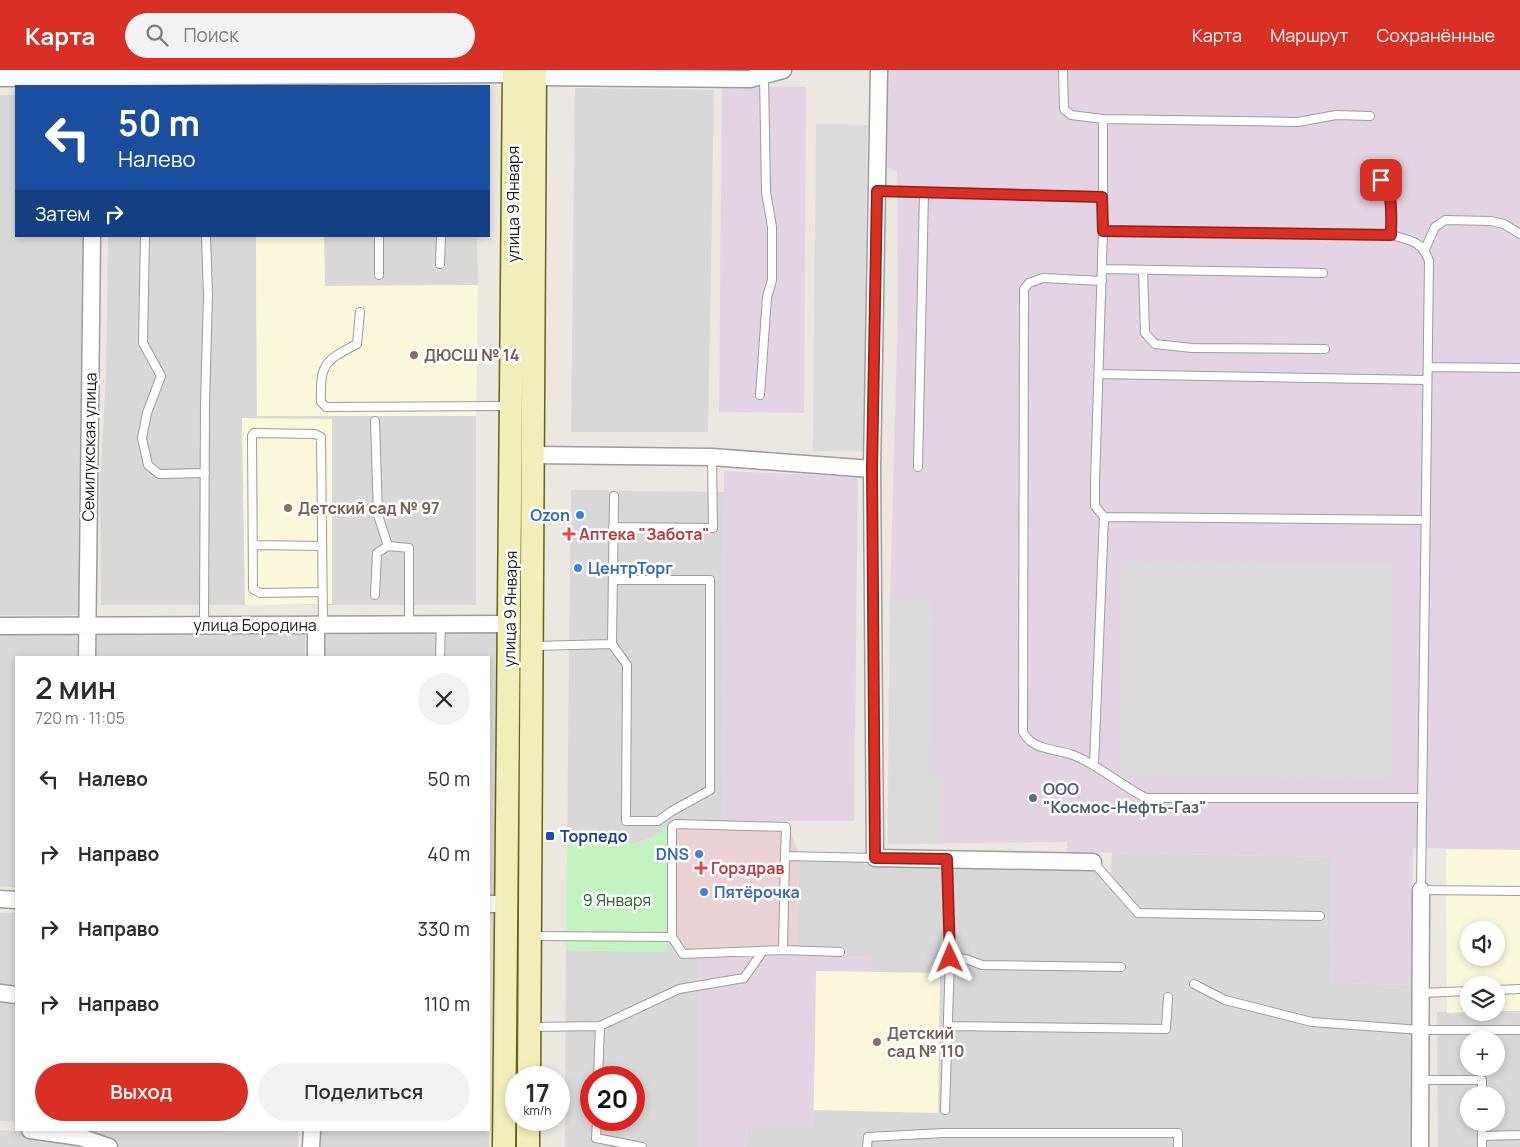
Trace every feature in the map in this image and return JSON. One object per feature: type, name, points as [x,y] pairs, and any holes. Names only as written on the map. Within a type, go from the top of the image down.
[{"type":"main road","name":"улица 9 Января","points":[[504,1147],[498,904],[510,624],[512,406],[524,73]]},
{"type":"main road","name":"улица 9 Января","points":[[524,73],[534,455],[529,1066]]},
{"type":"main road","points":[[528,1131],[528,1147]]},
{"type":"street","points":[[0,78],[209,81],[252,72],[292,80],[448,80],[524,73],[730,74],[750,78],[784,70]]},
{"type":"street","points":[[879,70],[872,468],[875,858],[1094,862]]},
{"type":"street","name":"Семилукская улица","points":[[86,656],[92,237]]},
{"type":"street","points":[[534,455],[712,458],[872,468]]},
{"type":"street","name":"улица Бородина","points":[[0,626],[510,624]]},
{"type":"street","points":[[316,656],[320,625]]},
{"type":"street","points":[[1420,1147],[1421,890]]},
{"type":"street","points":[[0,899],[15,900]]},
{"type":"street","points":[[0,992],[15,995]]},
{"type":"street","points":[[37,1131],[80,1137],[109,1147]]},
{"type":"street","points":[[311,1147],[312,1131]]},
{"type":"lane","points":[[1063,70],[1064,109],[1071,115],[1103,119],[1298,122],[1336,115],[1370,116]]},
{"type":"lane","points":[[760,394],[767,297],[772,280],[772,227],[766,192],[764,76]]},
{"type":"lane","points":[[1094,765],[1104,517],[1095,506],[1102,281],[1103,119]]},
{"type":"lane","points":[[1365,180],[1381,180],[1385,184],[1390,207],[1391,235]]},
{"type":"lane","points":[[877,191],[1102,197]]},
{"type":"lane","points":[[918,467],[924,192]]},
{"type":"lane","points":[[1425,249],[1435,227],[1445,220],[1491,221],[1504,224],[1520,234]]},
{"type":"lane","points":[[1103,231],[1391,235],[1412,240],[1425,249],[1429,261],[1421,890],[1520,891]]},
{"type":"lane","points":[[145,237],[143,343],[161,376],[147,412],[142,438],[148,464],[159,474],[204,473]]},
{"type":"lane","points":[[204,624],[204,473],[208,295],[206,237]]},
{"type":"lane","points":[[379,237],[379,275]]},
{"type":"lane","points":[[440,264],[441,237]]},
{"type":"lane","points":[[1102,269],[1323,273]]},
{"type":"lane","points":[[1144,270],[1145,333],[1155,344],[1192,348],[1325,349]]},
{"type":"lane","points":[[1102,281],[1043,278],[1028,283],[1024,290],[1023,732],[1028,741],[1042,748],[1071,754],[1094,765],[1123,787],[1146,798],[1422,798]]},
{"type":"lane","points":[[360,312],[357,344],[329,358],[321,379],[321,402],[326,407],[512,406]]},
{"type":"lane","points":[[1428,367],[1520,368]]},
{"type":"lane","points":[[1098,374],[1428,380]]},
{"type":"lane","points":[[375,421],[378,516],[388,546]]},
{"type":"lane","points":[[320,625],[322,592],[321,437],[315,434],[255,432],[252,436],[253,589],[260,593],[322,592]]},
{"type":"lane","points":[[614,528],[713,528],[712,458]]},
{"type":"lane","points":[[613,580],[710,580],[710,790],[672,810],[658,821],[626,821],[627,665],[612,644],[614,496]]},
{"type":"lane","points":[[1104,517],[1426,520]]},
{"type":"lane","points":[[253,545],[322,546]]},
{"type":"lane","points":[[375,595],[377,553],[388,546],[409,548],[410,624]]},
{"type":"lane","points":[[440,656],[441,623]]},
{"type":"lane","points":[[532,646],[612,644]]},
{"type":"lane","points":[[783,950],[786,827],[676,824],[672,827],[672,937],[683,954],[783,950],[840,952]]},
{"type":"lane","points":[[784,856],[875,858]]},
{"type":"lane","points":[[945,1110],[950,958],[947,859]]},
{"type":"lane","points":[[1094,862],[1138,913],[1320,916]]},
{"type":"lane","points":[[530,936],[672,937]]},
{"type":"lane","points":[[530,1027],[600,1026],[679,989],[744,978],[763,951]]},
{"type":"lane","points":[[950,958],[966,959],[982,965],[1121,966]]},
{"type":"lane","points":[[1194,984],[1225,1000],[1312,1022],[1420,1030],[1520,1030]]},
{"type":"lane","points":[[1505,990],[1520,989]]},
{"type":"lane","points":[[1420,993],[1460,991]]},
{"type":"lane","points":[[948,1026],[1166,1029],[1168,997]]},
{"type":"lane","points":[[598,1066],[600,1026]]},
{"type":"lane","points":[[1420,1080],[1482,1080],[1482,1086]]},
{"type":"lane","points":[[596,1131],[596,1138],[642,1147]]},
{"type":"lane","points":[[1482,1131],[1482,1147]]},
{"type":"lane","points":[[867,1147],[868,1137],[934,1134],[1178,1133],[1178,1147]]},
{"type":"lane","points":[[1482,1136],[1520,1136]]},
{"type":"shaded area","points":[[886,70],[1520,70],[1520,850],[1413,848],[1411,985],[1330,983],[1331,857],[1067,852],[1067,842],[888,844],[890,600],[898,308],[897,171],[886,167]]},
{"type":"shaded area","points":[[722,86],[806,87],[804,413],[719,412]]},
{"type":"shaded area","points":[[575,88],[714,90],[708,432],[571,432]]},
{"type":"shaded area","points":[[0,95],[15,95],[15,237],[85,237],[79,615],[0,615]]},
{"type":"shaded area","points":[[816,124],[867,125],[864,451],[813,451]]},
{"type":"shaded area","points":[[108,237],[256,237],[257,416],[476,416],[476,605],[101,605],[100,482],[106,376]]},
{"type":"shaded area","points":[[256,237],[324,237],[325,286],[478,285],[476,416],[257,416]]},
{"type":"shaded area","points":[[324,237],[477,237],[478,285],[325,286]]},
{"type":"shaded area","name":"Детский сад № 97","points":[[242,418],[332,419],[332,604],[245,605]]},
{"type":"shaded area","points":[[724,471],[858,477],[854,821],[722,821]]},
{"type":"shaded area","points":[[571,490],[724,492],[722,821],[674,821],[651,838],[635,843],[567,843]]},
{"type":"shaded area","points":[[1122,562],[1393,564],[1391,779],[1121,777]]},
{"type":"shaded area","points":[[932,598],[930,775],[943,775],[942,843],[888,844],[890,600]]},
{"type":"shaded area","points":[[324,630],[499,630],[499,899],[490,899],[490,656],[324,656]]},
{"type":"shaded area","points":[[77,632],[77,656],[15,656],[15,888],[0,886],[0,633]]},
{"type":"shaded area","points":[[95,634],[305,634],[305,656],[95,656]]},
{"type":"shaded area","points":[[674,821],[786,821],[799,854],[797,955],[682,957],[670,941],[667,826]]},
{"type":"shaded area","points":[[1446,849],[1520,850],[1520,1011],[1505,1011],[1505,976],[1460,976],[1460,1012],[1447,1013]]},
{"type":"shaded area","points":[[1112,853],[1332,857],[1330,983],[1411,985],[1411,1147],[746,1147],[747,1127],[813,1126],[814,1110],[937,1113],[940,973],[871,972],[871,957],[797,955],[799,854],[864,855],[864,865],[1111,872]]},
{"type":"shaded area","points":[[0,913],[15,913],[15,985],[0,984]]},
{"type":"shaded area","points":[[670,941],[682,957],[698,957],[698,1147],[565,1147],[565,1131],[570,1131],[570,1066],[565,1066],[566,950],[664,952]]},
{"type":"shaded area","points":[[797,955],[872,957],[871,972],[817,971],[813,1126],[747,1127],[746,1147],[698,1147],[698,957]]},
{"type":"shaded area","name":"Детский сад № 110","points":[[816,971],[940,973],[938,1113],[814,1110]]},
{"type":"shaded area","points":[[0,1000],[15,1002],[15,1122],[0,1121]]},
{"type":"shaded area","points":[[1505,1011],[1520,1011],[1520,1147],[1438,1147],[1437,1012],[1460,1012],[1460,1021],[1505,1021]]},
{"type":"shaded area","points":[[0,1130],[24,1132],[95,1147],[0,1147]]},
{"type":"shaded area","points":[[70,1131],[298,1131],[298,1147],[120,1147],[92,1135]]},
{"type":"shaded area","points":[[320,1131],[489,1131],[489,1147],[320,1147]]},
{"type":"green space","name":"9 Января","points":[[667,826],[670,941],[665,952],[566,950],[567,843],[635,843],[651,838]]},
{"type":"place","name":"ДЮСШ № 14","points":[[414,355]]},
{"type":"place","name":"Детский сад № 97","points":[[288,508]]},
{"type":"place","name":"Ozon","points":[[580,515]]},
{"type":"place","name":"Аптека \"Забота\"","points":[[569,534]]},
{"type":"place","name":"ЦентрТорг","points":[[578,568]]},
{"type":"place","name":"ООО \"Космос-Нефть-Газ\"","points":[[1033,798]]},
{"type":"place","name":"Торпедо","points":[[550,836]]},
{"type":"place","name":"DNS","points":[[699,854]]},
{"type":"place","name":"Горздрав","points":[[701,868]]},
{"type":"place","name":"Пятёрочка","points":[[704,892]]},
{"type":"place","name":"Детский сад № 110","points":[[877,1042]]},
{"type":"route","points":[[950,958],[947,859],[875,858],[872,468],[877,191],[1102,197],[1103,231],[1391,235],[1390,207],[1385,184],[1381,180]]}]
